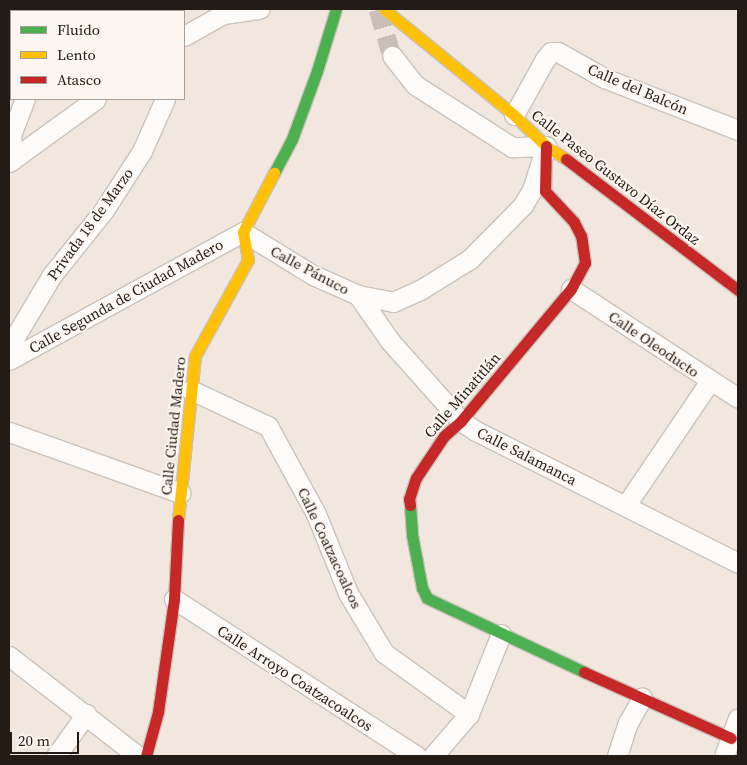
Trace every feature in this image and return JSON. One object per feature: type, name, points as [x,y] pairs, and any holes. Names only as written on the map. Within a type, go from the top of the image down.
[{"type":"street","points":[[185,35],[199,16],[260,9]]},
{"type":"street","points":[[243,232],[292,139],[336,9]]},
{"type":"street","name":"Calle Paseo Gustavo Díaz Ordaz","points":[[384,9],[514,115],[524,127],[546,146],[585,172],[738,290]]},
{"type":"street","name":"Calle del Balcón","points":[[514,115],[545,58],[551,52],[558,52],[604,78],[738,130]]},
{"type":"street","points":[[392,56],[415,85],[512,147],[546,146]]},
{"type":"street","points":[[10,161],[11,135],[25,100]]},
{"type":"street","points":[[10,161],[95,100]]},
{"type":"street","name":"Privada 18 de Marzo","points":[[9,347],[52,275],[104,210],[142,151],[165,100]]},
{"type":"street","name":"Calle Pánuco","points":[[243,232],[313,275],[358,295],[393,302],[420,290],[470,259],[522,205],[532,190],[546,146]]},
{"type":"street","name":"Calle Minatitlán","points":[[546,146],[545,191],[574,222],[585,254],[585,263],[571,289],[461,421],[444,436],[416,478],[409,499],[412,534],[422,588],[427,598],[501,634],[731,738]]},
{"type":"street","name":"Calle Segunda de Ciudad Madero","points":[[9,360],[243,232]]},
{"type":"street","name":"Calle Ciudad Madero","points":[[146,756],[158,712],[174,600],[180,493],[195,356],[198,347],[248,260],[243,232]]},
{"type":"street","name":"Calle Oleoducto","points":[[571,289],[738,398]]},
{"type":"street","name":"Calle Salamanca","points":[[358,295],[390,341],[461,421],[476,431],[738,563]]},
{"type":"street","points":[[626,505],[710,381]]},
{"type":"street","name":"Calle Coatzacoalcos","points":[[191,390],[268,426],[316,514],[348,593],[384,653],[469,714]]},
{"type":"street","points":[[9,432],[180,493]]},
{"type":"street","name":"Calle Arroyo Coatzacoalcos","points":[[174,600],[417,756]]},
{"type":"street","points":[[433,756],[469,714],[501,634]]},
{"type":"street","points":[[9,656],[138,756]]},
{"type":"street","points":[[617,756],[628,723],[642,698]]},
{"type":"street","points":[[56,756],[86,714]]},
{"type":"street","points":[[724,756],[738,718]]},
{"type":"tunnel","points":[[378,9],[392,56]]},
{"type":"traffic: fast","points":[[274,173],[292,139],[317,71],[336,9]]},
{"type":"traffic: fast","points":[[410,505],[412,535],[422,588],[427,598],[584,672]]},
{"type":"traffic: slow","points":[[384,9],[514,115],[546,146],[566,159]]},
{"type":"traffic: slow","points":[[178,520],[195,356],[248,260],[243,232],[274,173]]},
{"type":"traffic: jam","points":[[410,505],[409,499],[416,478],[444,436],[461,421],[571,289],[585,263],[581,236],[574,222],[545,191],[546,146]]},
{"type":"traffic: jam","points":[[566,159],[738,290]]},
{"type":"traffic: jam","points":[[146,756],[158,712],[174,599],[178,520]]},
{"type":"traffic: jam","points":[[584,672],[731,738]]}]
